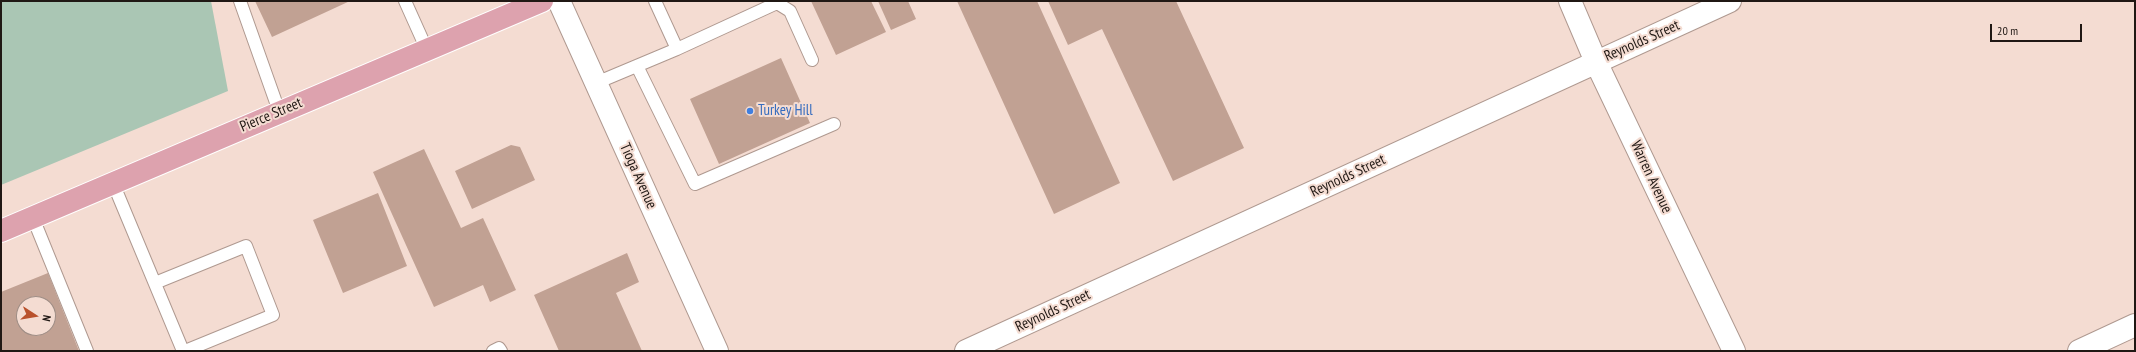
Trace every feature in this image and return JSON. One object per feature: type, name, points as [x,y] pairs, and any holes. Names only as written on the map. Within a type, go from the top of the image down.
[{"type":"main road","name":"Pierce Street","points":[[1,231],[279,111],[542,1]]},
{"type":"street","name":"Tioga Avenue","points":[[559,1],[717,351]]},
{"type":"street","name":"Warren Avenue","points":[[1570,1],[1596,62],[1734,351]]},
{"type":"street","name":"Reynolds Street","points":[[966,351],[1730,1]]},
{"type":"street","points":[[2079,351],[2135,325]]},
{"type":"lane","points":[[240,1],[279,111]]},
{"type":"lane","points":[[405,1],[427,50]]},
{"type":"lane","points":[[655,1],[677,49]]},
{"type":"lane","points":[[596,83],[677,49],[777,2],[790,11],[812,60]]},
{"type":"lane","points":[[637,66],[695,184],[834,124]]},
{"type":"lane","points":[[114,183],[184,351],[273,315],[246,246],[156,283]]},
{"type":"lane","points":[[33,218],[88,351]]},
{"type":"lane","points":[[493,351],[499,348],[501,351]]},
{"type":"green space","points":[[1,1],[211,1],[228,91],[1,185]]},
{"type":"building","points":[[255,1],[350,1],[272,37]]},
{"type":"building","points":[[811,1],[871,1],[886,32],[836,55]]},
{"type":"building","points":[[878,1],[908,1],[916,19],[891,30]]},
{"type":"building","points":[[957,1],[1037,1],[1120,183],[1054,214]]},
{"type":"building","points":[[1048,1],[1176,1],[1244,148],[1173,181],[1102,29],[1068,45]]},
{"type":"building","name":"Turkey Hill","points":[[781,58],[810,123],[719,164],[690,99]]},
{"type":"building","points":[[511,145],[520,147],[535,180],[472,209],[455,171]]},
{"type":"building","points":[[424,149],[461,228],[483,218],[516,290],[490,302],[483,285],[434,307],[373,172]]},
{"type":"building","points":[[378,193],[407,266],[343,293],[313,220]]},
{"type":"building","points":[[627,253],[639,282],[616,293],[642,351],[559,351],[534,295]]},
{"type":"building","points":[[48,273],[79,351],[1,351],[1,292]]},
{"type":"place","name":"Turkey Hill","points":[[750,111]]}]
